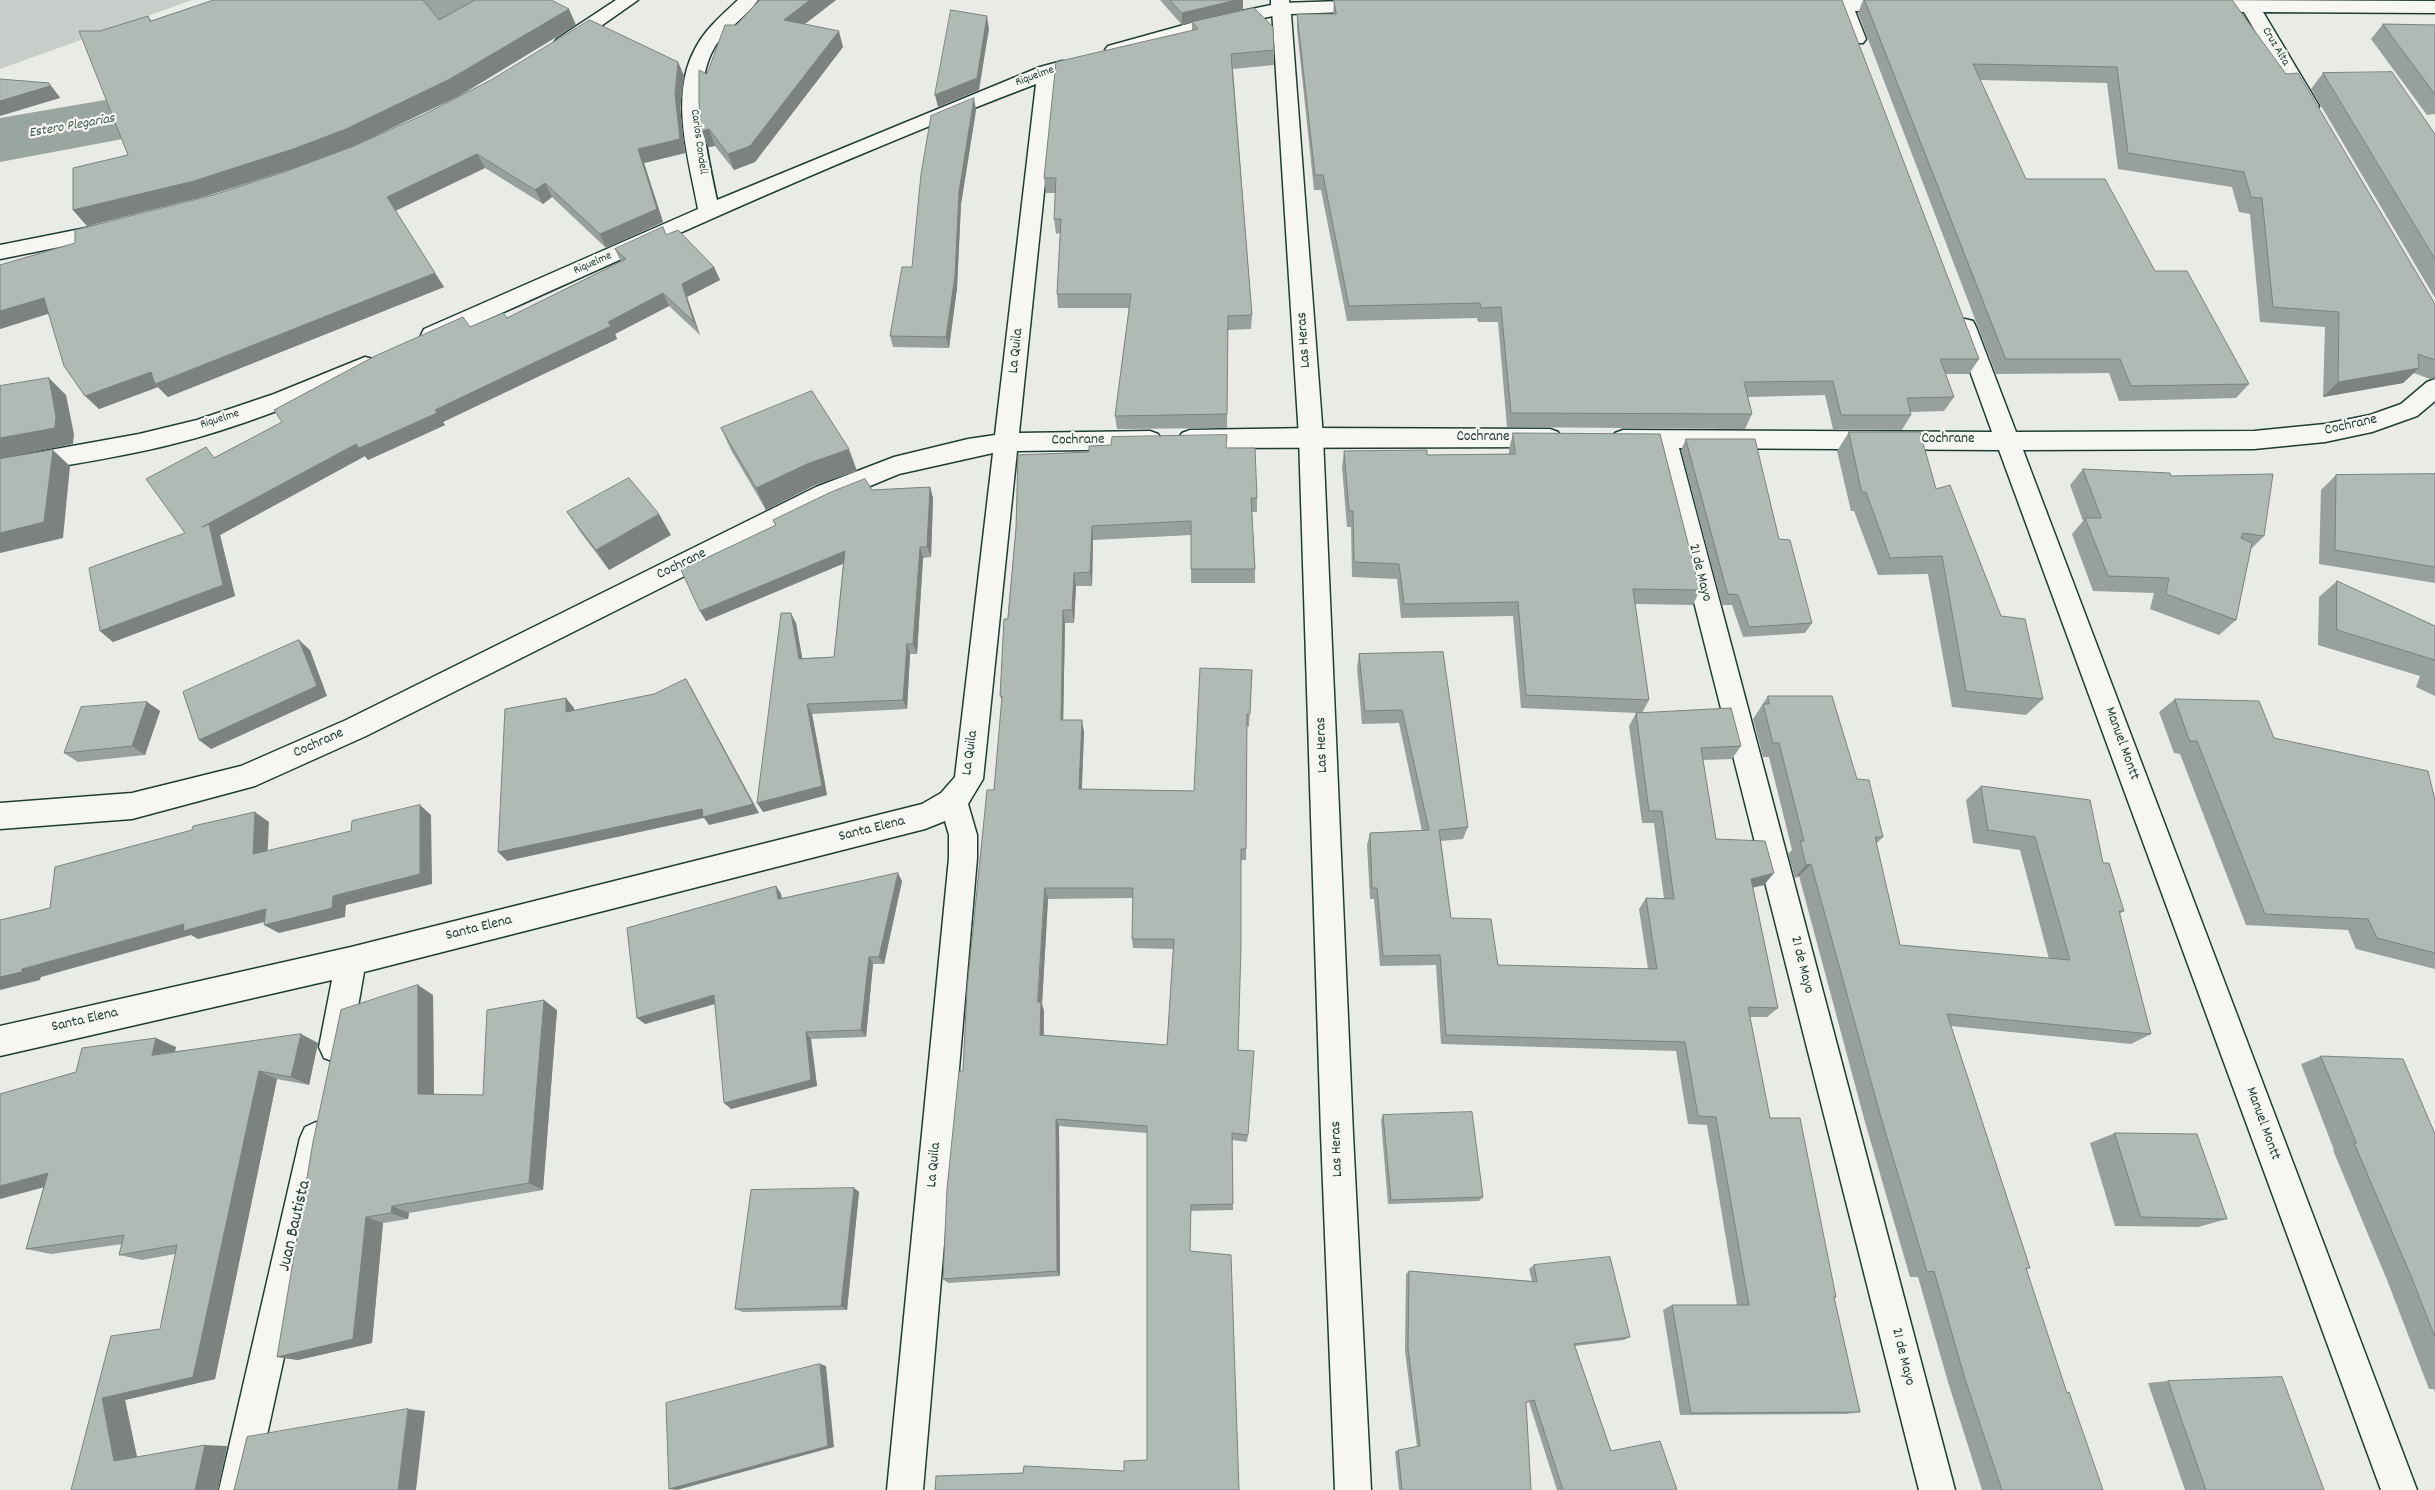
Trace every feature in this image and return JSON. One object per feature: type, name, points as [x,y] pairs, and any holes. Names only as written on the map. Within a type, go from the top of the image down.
[{"type":"street","points":[[551,52],[629,0]]},
{"type":"street","name":"Carlos Condell","points":[[709,212],[696,140],[693,109],[694,80],[703,51],[726,22],[749,0]]},
{"type":"street","points":[[1864,60],[1836,3],[1912,5]]},
{"type":"street","name":"Riquelme","points":[[416,342],[709,212],[970,102],[1047,72],[1089,58],[1281,4],[1390,4]]},
{"type":"street","name":"Las Heras","points":[[1281,4],[1312,437],[1337,1134],[1353,1490]]},
{"type":"street","points":[[2181,6],[2435,7]]},
{"type":"street","name":"Cruz Alta","points":[[2250,6],[2318,120]]},
{"type":"street","name":"La Quila","points":[[905,1490],[963,858],[963,834],[953,802],[969,779],[1047,72]]},
{"type":"street","points":[[0,252],[129,225]]},
{"type":"street","name":"Manuel Montt","points":[[1959,310],[2398,1490]]},
{"type":"street","name":"Riquelme","points":[[0,468],[140,443],[200,427],[271,404],[381,358]]},
{"type":"street","name":"Cochrane","points":[[1602,439],[2153,442],[2254,440],[2325,433],[2372,423],[2409,410],[2435,388]]},
{"type":"street","name":"Cochrane","points":[[0,816],[132,806],[245,777],[365,723],[825,494],[894,466],[931,456],[1007,442],[1312,437],[1573,439]]},
{"type":"street","name":"21 de Mayo","points":[[1665,440],[1936,1490]]},
{"type":"street","name":"Santa Elena","points":[[0,1041],[351,961],[925,816],[953,802]]},
{"type":"street","points":[[330,1072],[351,961]]},
{"type":"street","name":"Juan Bautista","points":[[237,1490],[322,1111]]},
{"type":"shaded area","points":[[0,0],[192,0],[0,69]]},
{"type":"building","points":[[214,0],[423,0],[439,20],[475,0],[551,0],[569,9],[450,79],[346,129],[296,148],[194,181],[73,210],[73,168],[128,155],[79,31],[100,31],[148,16],[150,21]]},
{"type":"building","points":[[760,0],[810,0],[784,20],[839,31],[750,146],[728,154],[709,129],[702,131],[699,103],[699,70],[707,74],[725,25],[736,25]]},
{"type":"building","points":[[1170,0],[1236,0],[1182,13]]},
{"type":"building","points":[[1334,0],[1842,0],[1979,359],[1940,359],[1954,397],[1907,398],[1911,415],[1841,415],[1833,381],[1744,382],[1752,414],[1511,413],[1501,307],[1481,308],[1480,303],[1349,306],[1323,175],[1315,175],[1297,14],[1336,14]]},
{"type":"building","points":[[1865,0],[2232,0],[2286,74],[2298,73],[2435,304],[2435,360],[2418,354],[2419,368],[2338,382],[2339,312],[2273,307],[2262,198],[2251,197],[2244,172],[2128,153],[2117,67],[1973,64],[2026,179],[2105,179],[2155,271],[2187,271],[2249,384],[2131,386],[2120,359],[2006,359]]},
{"type":"building","points":[[1254,8],[1273,27],[1274,50],[1231,54],[1252,315],[1228,316],[1227,414],[1115,416],[1131,294],[1057,294],[1061,219],[1054,219],[1056,178],[1044,178],[1056,62],[1198,29],[1192,22]]},
{"type":"building","points":[[951,10],[987,16],[977,78],[935,95]]},
{"type":"building","points":[[590,20],[678,62],[675,94],[680,139],[638,149],[657,209],[600,234],[545,183],[535,190],[477,154],[387,197],[435,273],[155,384],[151,372],[85,396],[64,366],[44,298],[0,311],[0,265],[75,243],[75,230],[213,195],[284,172],[354,146],[423,115],[491,80]]},
{"type":"building","points":[[2383,24],[2435,25],[2435,94]]},
{"type":"building","points":[[2392,72],[2435,134],[2435,259],[2323,73]]},
{"type":"building","points":[[0,79],[49,83],[50,86],[0,101]]},
{"type":"building","points":[[974,98],[959,192],[955,276],[946,337],[890,336],[902,267],[912,267],[921,174],[931,116]]},
{"type":"building","points":[[663,227],[666,235],[678,230],[714,267],[682,284],[694,322],[663,293],[608,322],[611,326],[435,410],[437,413],[359,448],[356,444],[202,527],[209,524],[223,585],[100,631],[89,568],[185,533],[146,479],[206,447],[214,458],[282,422],[274,410],[375,356],[463,317],[470,327],[503,313],[507,318],[626,259],[615,249]]},
{"type":"building","points":[[49,378],[56,417],[55,428],[0,438],[0,386]]},
{"type":"building","points":[[812,391],[849,449],[807,464],[756,488],[721,428]]},
{"type":"building","points":[[1849,432],[1920,432],[1936,489],[1950,485],[2001,616],[2025,619],[2043,699],[1966,691],[1942,556],[1890,558],[1866,492],[1862,492]]},
{"type":"building","points":[[1513,433],[1660,434],[1700,590],[1633,589],[1649,700],[1526,695],[1518,602],[1404,604],[1399,564],[1354,562],[1353,511],[1349,511],[1344,451],[1427,450],[1427,455],[1515,454]]},
{"type":"building","points":[[1227,435],[1226,448],[1255,448],[1257,498],[1251,498],[1255,569],[1191,569],[1191,521],[1092,526],[1090,572],[1074,573],[1072,610],[1063,610],[1061,720],[1082,720],[1079,789],[1194,791],[1200,668],[1252,670],[1250,714],[1247,714],[1246,849],[1241,849],[1238,1050],[1254,1051],[1248,1135],[1232,1133],[1233,1204],[1191,1205],[1190,1251],[1231,1255],[1239,1490],[935,1490],[936,1476],[1023,1473],[1024,1466],[1124,1471],[1124,1461],[1147,1460],[1147,1126],[1056,1119],[1057,1271],[943,1279],[947,1189],[959,1071],[963,1071],[967,989],[987,790],[994,790],[1002,696],[1000,696],[1004,619],[1008,619],[1016,528],[1018,455],[1089,452],[1089,446],[1111,445],[1112,437]],"holes":[[[1045,888],[1133,888],[1132,939],[1174,939],[1167,1045],[1040,1035],[1041,1002],[1038,1002]]]},
{"type":"building","points":[[1686,439],[1755,439],[1779,539],[1790,540],[1812,623],[1749,627],[1738,595],[1728,594]]},
{"type":"building","points":[[53,450],[44,522],[0,533],[0,459]]},
{"type":"building","points":[[2083,469],[2170,473],[2171,476],[2273,474],[2264,536],[2243,533],[2241,538],[2252,543],[2236,620],[2166,594],[2169,578],[2108,576],[2085,518],[2101,518]]},
{"type":"building","points":[[2435,474],[2435,567],[2335,550],[2336,475]]},
{"type":"building","points":[[629,478],[659,514],[596,550],[567,512]]},
{"type":"building","points":[[865,479],[872,490],[930,487],[927,547],[920,547],[913,644],[907,644],[903,700],[807,704],[822,786],[757,803],[781,613],[791,613],[799,659],[834,657],[845,551],[700,611],[681,570],[776,525],[773,520],[831,492]]},
{"type":"building","points":[[2337,581],[2435,626],[2435,660],[2337,630]]},
{"type":"building","points":[[299,640],[317,686],[199,740],[183,692]]},
{"type":"building","points":[[1443,652],[1468,827],[1439,830],[1451,918],[1491,919],[1498,965],[1657,969],[1646,898],[1674,899],[1662,811],[1649,811],[1636,713],[1731,708],[1741,746],[1701,748],[1716,839],[1765,841],[1774,873],[1751,879],[1778,1008],[1748,1007],[1770,1118],[1800,1118],[1836,1297],[1834,1297],[1860,1412],[1691,1413],[1672,1305],[1749,1305],[1716,1117],[1698,1116],[1685,1042],[1446,1035],[1440,955],[1383,956],[1377,888],[1372,888],[1370,833],[1429,830],[1402,710],[1365,711],[1359,654]]},
{"type":"building","points":[[686,679],[753,804],[703,817],[702,809],[498,852],[505,709],[566,698],[566,712],[654,694]]},
{"type":"building","points":[[1768,696],[1832,696],[1857,779],[1869,780],[1883,837],[1875,837],[1900,945],[2070,960],[2035,837],[1988,830],[1981,786],[2090,800],[2103,863],[2109,863],[2124,911],[2119,911],[2151,1034],[1947,1014],[2030,1268],[2026,1268],[2067,1393],[2069,1392],[2103,1490],[2002,1490],[1965,1379],[1934,1271],[1927,1272],[1880,1114],[1811,864],[1806,865],[1800,841],[1804,841],[1779,743],[1773,743],[1763,704],[1769,704]]},
{"type":"building","points":[[2175,699],[2259,701],[2274,738],[2428,771],[2435,800],[2435,953],[2377,938],[2368,919],[2265,914],[2197,741],[2190,741]]},
{"type":"building","points":[[147,702],[132,746],[64,753],[81,707]]},
{"type":"building","points":[[420,805],[420,874],[333,896],[332,908],[264,925],[266,909],[183,931],[184,924],[22,969],[22,972],[0,977],[0,920],[50,908],[55,867],[192,830],[193,826],[255,812],[253,854],[351,831],[352,821]]},
{"type":"building","points":[[898,873],[879,957],[869,957],[861,1030],[806,1032],[811,1080],[724,1103],[714,995],[637,1018],[627,928],[776,886],[778,899]]},
{"type":"building","points":[[418,985],[418,1094],[483,1095],[487,1010],[544,1000],[529,1183],[392,1206],[391,1213],[366,1217],[353,1339],[277,1357],[313,1142],[341,1010]]},
{"type":"building","points":[[301,1034],[291,1077],[259,1071],[193,1377],[102,1398],[114,1461],[205,1445],[195,1490],[71,1490],[111,1336],[160,1329],[177,1245],[119,1255],[124,1235],[26,1249],[48,1173],[0,1186],[0,1094],[76,1072],[82,1048],[156,1038],[152,1055]]},
{"type":"building","points":[[2321,1056],[2403,1059],[2435,1134],[2435,1337],[2354,1143],[2356,1143]]},
{"type":"building","points":[[1472,1112],[1483,1197],[1391,1200],[1383,1115]]},
{"type":"building","points":[[2115,1133],[2197,1134],[2227,1219],[2141,1217]]},
{"type":"building","points":[[854,1188],[841,1306],[735,1309],[751,1190]]},
{"type":"building","points":[[1610,1257],[1630,1337],[1574,1344],[1611,1451],[1660,1441],[1677,1490],[1563,1490],[1534,1400],[1526,1402],[1531,1490],[1402,1490],[1398,1450],[1420,1446],[1408,1348],[1409,1271],[1537,1282],[1534,1265]]},
{"type":"building","points":[[820,1364],[828,1446],[669,1489],[666,1403]]},
{"type":"building","points":[[2282,1377],[2324,1490],[2206,1490],[2168,1381]]},
{"type":"building","points":[[408,1409],[398,1490],[234,1490],[247,1437]]},
{"type":"waterway","name":"Estero Plegarias","points":[[0,140],[249,96],[399,30],[450,0]]}]
